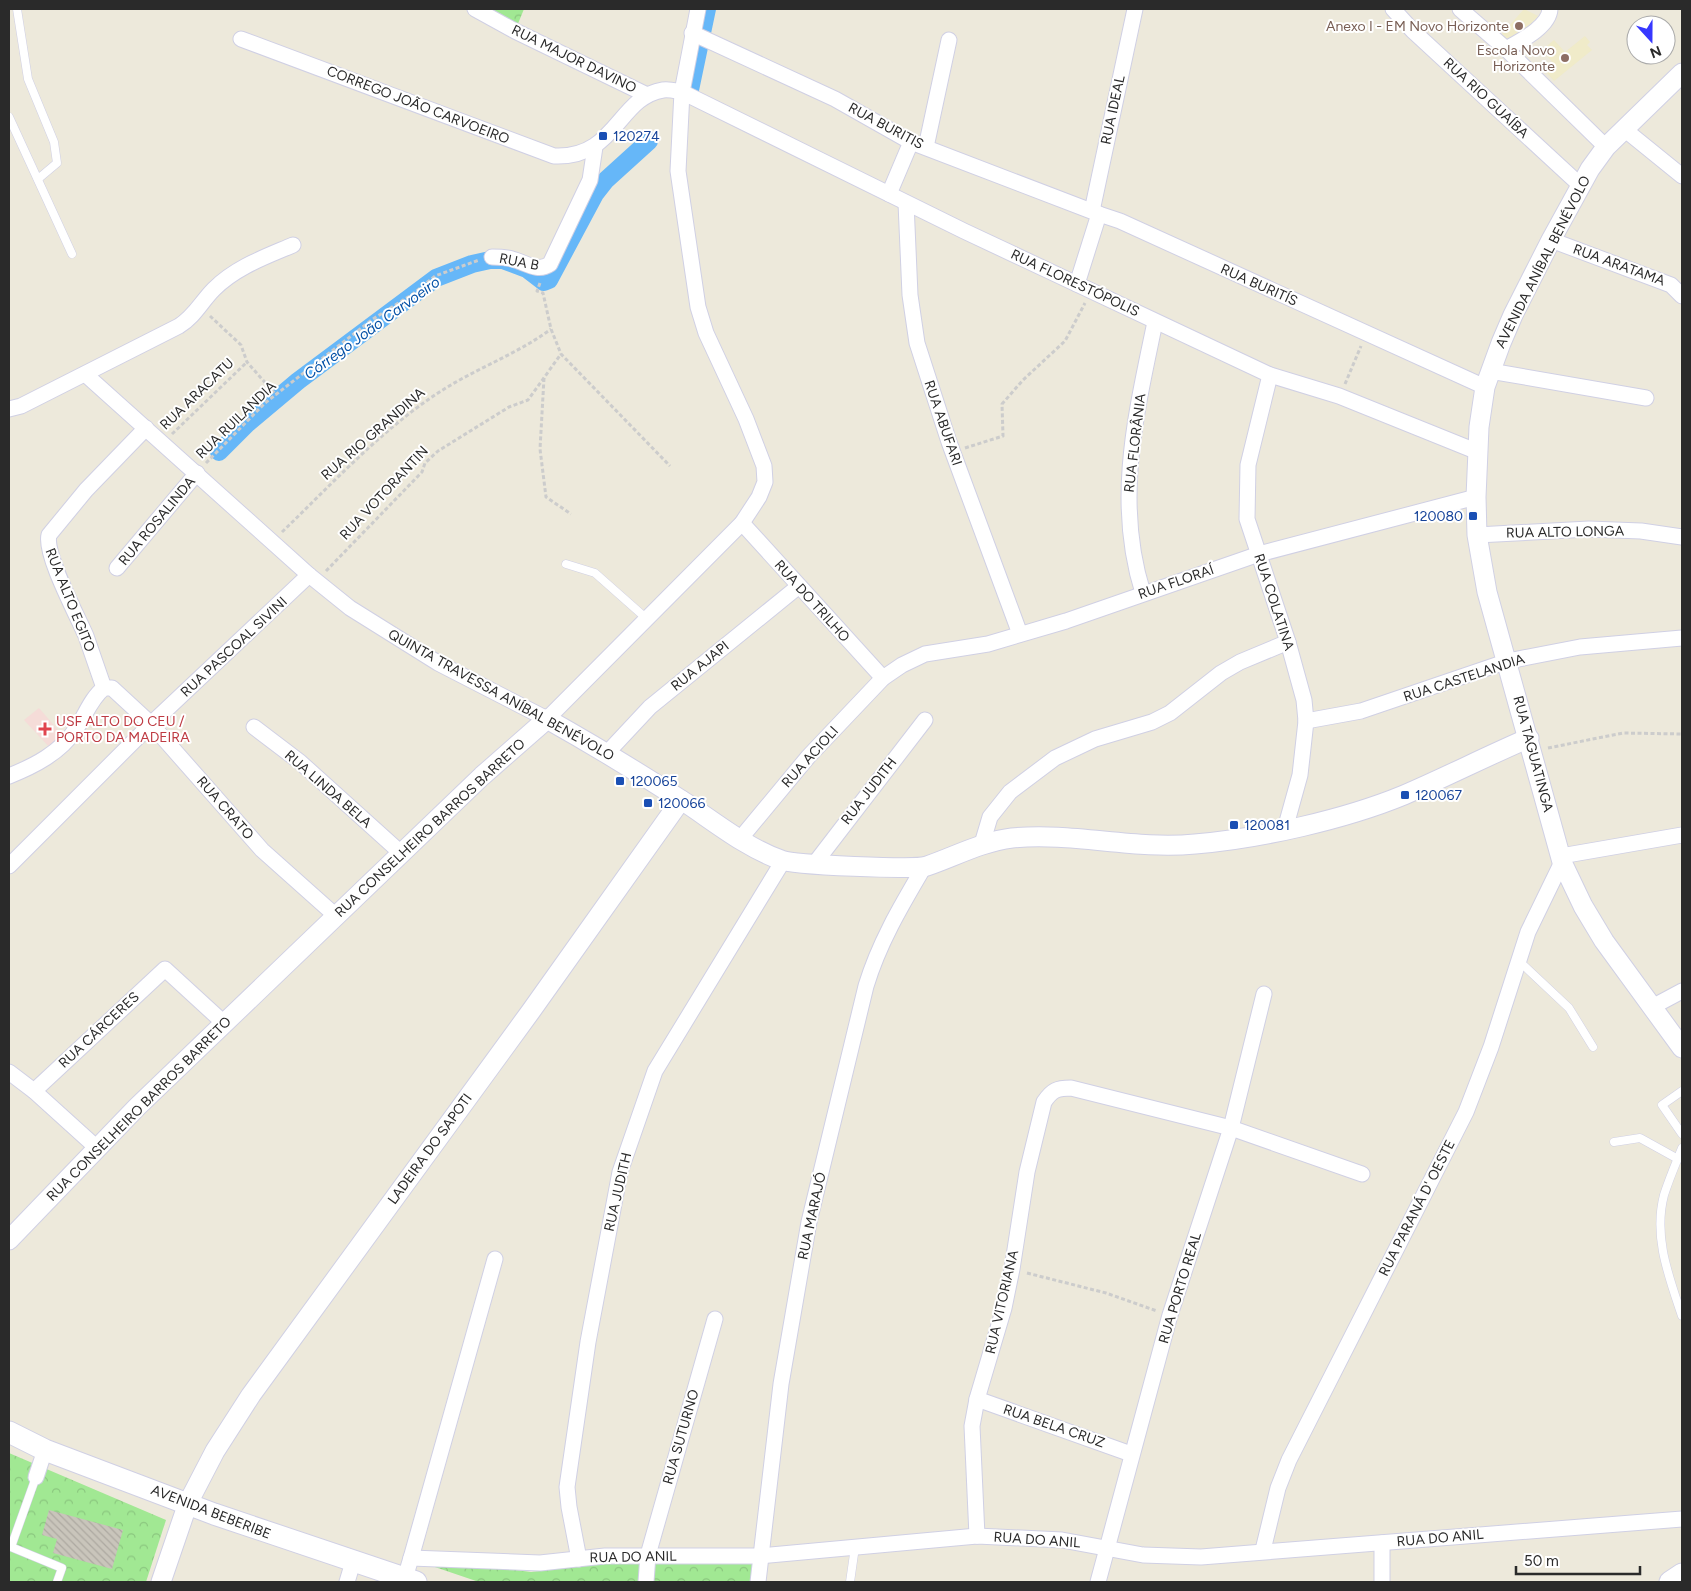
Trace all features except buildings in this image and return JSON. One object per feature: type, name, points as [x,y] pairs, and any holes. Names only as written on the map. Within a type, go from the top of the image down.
[{"type":"main road","name":"AVENIDA BEBERIBE","points":[[9,1432],[45,1450],[353,1562],[411,1573]]},
{"type":"main road","points":[[1670,1582],[1682,1574]]},
{"type":"street","name":"RUA MAJOR DAVINO","points":[[475,9],[524,36],[647,95]]},
{"type":"street","name":"RUA CONSELHEIRO BARROS BARRETO","points":[[9,1240],[97,1148],[401,853],[482,776],[547,719],[742,523],[759,497],[765,482],[764,466],[746,418],[715,356],[698,307],[678,170],[682,92],[699,36],[698,9]]},
{"type":"street","name":"RUA IDEAL","points":[[1095,212],[1135,9]]},
{"type":"street","name":"RUA RIO GUAÍBA","points":[[1393,9],[1413,30],[1580,185]]},
{"type":"street","points":[[1460,9],[1506,49],[1606,148]]},
{"type":"street","points":[[1506,49],[1536,29],[1550,14],[1550,9]]},
{"type":"street","name":"RUA BURITIS","points":[[699,36],[834,99],[911,142],[1095,212]]},
{"type":"street","name":"CORREGO JOÃO CARVOEIRO","points":[[241,39],[554,156],[582,154],[595,147]]},
{"type":"street","points":[[926,147],[949,40]]},
{"type":"street","name":"AVENIDA ANÍBAL BENÉVOLO","points":[[1479,427],[1488,379],[1500,343],[1580,185],[1606,148],[1682,74]]},
{"type":"street","points":[[595,147],[647,95],[664,89],[682,92]]},
{"type":"street","name":"RUA FLORESTÓPOLIS","points":[[682,92],[906,203],[1270,375],[1339,396],[1478,452]]},
{"type":"street","points":[[1624,129],[1682,176]]},
{"type":"street","points":[[890,194],[911,142]]},
{"type":"street","name":"RUA B","points":[[492,257],[514,259],[537,268],[545,267],[554,257],[590,180],[595,147]]},
{"type":"street","name":"RUA ABUFARI","points":[[906,203],[910,295],[917,343],[953,452],[1020,634]]},
{"type":"street","points":[[1077,284],[1095,212]]},
{"type":"street","name":"RUA BURITÍS","points":[[1095,212],[1367,334],[1488,379],[1646,398]]},
{"type":"street","name":"RUA ARATAMA","points":[[1551,240],[1671,285],[1682,296]]},
{"type":"street","points":[[9,410],[180,326],[192,318],[214,289],[230,276],[249,264],[293,245]]},
{"type":"street","name":"RUA FLORÂNIA","points":[[1143,594],[1134,566],[1128,482],[1138,407],[1155,322]]},
{"type":"street","name":"QUINTA TRAVESSA ANÍBAL BENÉVOLO","points":[[85,374],[313,578],[350,608],[419,651],[607,753],[740,839],[783,861],[924,867],[982,844],[1011,838],[1037,837],[1148,845],[1194,845],[1285,829],[1360,810],[1530,745]]},
{"type":"street","name":"RUA COLATINA","points":[[1270,375],[1248,465],[1247,519],[1288,642],[1304,700],[1306,721],[1300,774],[1285,829]]},
{"type":"street","name":"RUA TAGUATINGA","points":[[1479,427],[1476,497],[1477,535],[1487,592],[1508,661],[1561,859],[1591,920],[1682,1048]]},
{"type":"street","name":"RUA ALTO EGITO","points":[[104,688],[47,540],[48,535],[86,490],[146,428]]},
{"type":"street","name":"RUA ROSALINDA","points":[[117,568],[197,473]]},
{"type":"street","name":"RUA FLORAÍ","points":[[883,678],[902,665],[925,654],[988,644],[1066,621],[1259,554],[1476,497]]},
{"type":"street","name":"RUA DO TRILHO","points":[[742,523],[883,678]]},
{"type":"street","name":"RUA ALTO LONGA","points":[[1477,535],[1588,529],[1642,531],[1682,537]]},
{"type":"street","name":"RUA PASCOAL SIVINI","points":[[9,866],[152,724],[313,578]]},
{"type":"street","name":"RUA AJAPI","points":[[607,753],[650,707],[800,586]]},
{"type":"street","name":"RUA CASTELANDIA","points":[[1306,721],[1361,711],[1508,661],[1580,647],[1682,638]]},
{"type":"street","points":[[982,844],[990,817],[1010,792],[1055,758],[1095,740],[1152,722],[1170,713],[1221,673],[1240,662],[1288,642]]},
{"type":"street","name":"RUA ACIOLI","points":[[740,839],[808,757],[883,678]]},
{"type":"street","points":[[9,776],[29,768],[54,752],[74,731],[98,692],[104,688]]},
{"type":"street","name":"RUA CRATO","points":[[104,688],[112,688],[152,724],[262,850],[336,916]]},
{"type":"street","name":"RUA JUDITH","points":[[815,863],[925,720]]},
{"type":"street","name":"RUA LINDA BELA","points":[[254,727],[300,762],[401,853]]},
{"type":"street","name":"LADEIRA DO SAPOTI","points":[[161,1582],[188,1503],[215,1451],[251,1395],[682,800]]},
{"type":"street","points":[[1561,859],[1682,835]]},
{"type":"street","name":"RUA PARANÁ D' OESTE","points":[[1263,1550],[1278,1488],[1289,1460],[1466,1112],[1485,1063],[1528,932],[1561,859]]},
{"type":"street","name":"RUA JUDITH","points":[[579,1559],[568,1507],[567,1487],[588,1342],[620,1172],[656,1071],[783,861]]},
{"type":"street","name":"RUA MARAJÓ","points":[[758,1582],[782,1384],[813,1203],[866,986],[876,953],[924,867]]},
{"type":"street","name":"RUA CÁRCERES","points":[[34,1090],[165,969],[225,1024]]},
{"type":"street","points":[[1652,1007],[1682,991]]},
{"type":"street","name":"RUA PORTO REAL","points":[[1098,1582],[1170,1315],[1232,1128],[1264,994]]},
{"type":"street","points":[[9,1072],[34,1090],[97,1148]]},
{"type":"street","name":"RUA VITORIANA","points":[[977,1536],[972,1426],[977,1400],[1004,1308],[1012,1270],[1026,1172],[1044,1102],[1051,1092],[1060,1088],[1071,1088],[1232,1128]]},
{"type":"street","points":[[1232,1128],[1362,1174]]},
{"type":"street","points":[[411,1573],[495,1259]]},
{"type":"street","name":"RUA SUTURNO","points":[[646,1582],[648,1555],[715,1319]]},
{"type":"street","name":"RUA BELA CRUZ","points":[[977,1400],[1132,1454]]},
{"type":"street","points":[[36,1477],[45,1450]]},
{"type":"street","name":"RUA DO ANIL","points":[[411,1573],[648,1555],[760,1556],[977,1536],[1062,1540],[1143,1555],[1201,1556],[1682,1519]]},
{"type":"street","points":[[1382,1543],[1382,1582]]},
{"type":"street","points":[[347,1582],[353,1562]]},
{"type":"lane","points":[[17,9],[28,79],[54,142],[57,163],[38,179]]},
{"type":"lane","points":[[9,117],[72,254]]},
{"type":"lane","points":[[566,564],[596,573],[647,619]]},
{"type":"lane","points":[[1519,961],[1569,1008],[1593,1047]]},
{"type":"lane","points":[[1682,1091],[1662,1105],[1682,1134]]},
{"type":"lane","points":[[1614,1142],[1640,1138],[1678,1159]]},
{"type":"lane","points":[[1682,1148],[1664,1196],[1661,1218],[1663,1258],[1682,1316]]},
{"type":"lane","points":[[36,1477],[11,1547],[62,1568],[58,1582]]},
{"type":"lane","points":[[850,1582],[855,1547]]},
{"type":"path","name":"RUA RUILANDIA","points":[[197,473],[222,446],[276,395],[373,319],[413,294],[436,276],[492,257]]},
{"type":"path","points":[[537,291],[543,294],[551,329],[561,354],[670,466]]},
{"type":"path","points":[[953,452],[1003,436],[1002,404],[1023,380],[1065,341],[1091,291]]},
{"type":"path","points":[[200,308],[241,345],[247,362],[276,395]]},
{"type":"path","name":"RUA RIO GRANDINA","points":[[273,542],[359,458],[438,392],[531,344],[551,329]]},
{"type":"path","points":[[1339,396],[1367,334]]},
{"type":"path","name":"RUA VOTORANTIN","points":[[313,578],[422,472],[426,463],[438,451],[509,407],[528,400],[561,354]]},
{"type":"path","name":"RUA ARACATU","points":[[163,443],[247,362]]},
{"type":"path","points":[[544,377],[540,449],[546,497],[571,514]]},
{"type":"path","points":[[1530,745],[1614,734],[1682,734]]},
{"type":"path","points":[[1012,1270],[1106,1293],[1170,1315]]},
{"type":"shaded area","name":"Anexo I - EM Novo Horizonte","points":[[1524,9],[1538,16],[1512,45],[1501,35]]},
{"type":"shaded area","name":"Escola Novo Horizonte","points":[[1585,36],[1590,42],[1587,45],[1592,50],[1554,81],[1546,72],[1554,64],[1542,50],[1554,40],[1565,52]]},
{"type":"shaded area","name":"USF ALTO DO CEU / PORTO DA MADEIRA","points":[[39,708],[65,738],[51,749],[24,720]]},
{"type":"green space","points":[[475,9],[524,9],[515,31]]},
{"type":"green space","points":[[9,1453],[166,1520],[146,1582],[9,1582]]},
{"type":"green space","points":[[612,1562],[753,1563],[751,1582],[479,1582],[423,1563],[484,1566],[531,1572]]},
{"type":"waterway","name":"Córrego João Carvoeiro","points":[[690,90],[707,9]]},
{"type":"waterway","name":"Córrego João Carvoeiro","points":[[219,452],[248,423],[298,381],[436,278],[472,264],[490,260],[503,260],[527,269],[544,282],[549,280],[595,194],[606,180],[649,141]]},
{"type":"place","name":"Anexo I - EM Novo Horizonte","points":[[1519,26]]},
{"type":"place","name":"Escola Novo Horizonte","points":[[1565,58]]},
{"type":"place","name":"120274","points":[[603,136]]},
{"type":"place","name":"120080","points":[[1473,516]]},
{"type":"place","name":"USF ALTO DO CEU / PORTO DA MADEIRA","points":[[45,729]]},
{"type":"place","name":"120065","points":[[620,781]]},
{"type":"place","name":"120067","points":[[1405,795]]},
{"type":"place","name":"120066","points":[[648,803]]},
{"type":"place","name":"120081","points":[[1234,825]]}]
